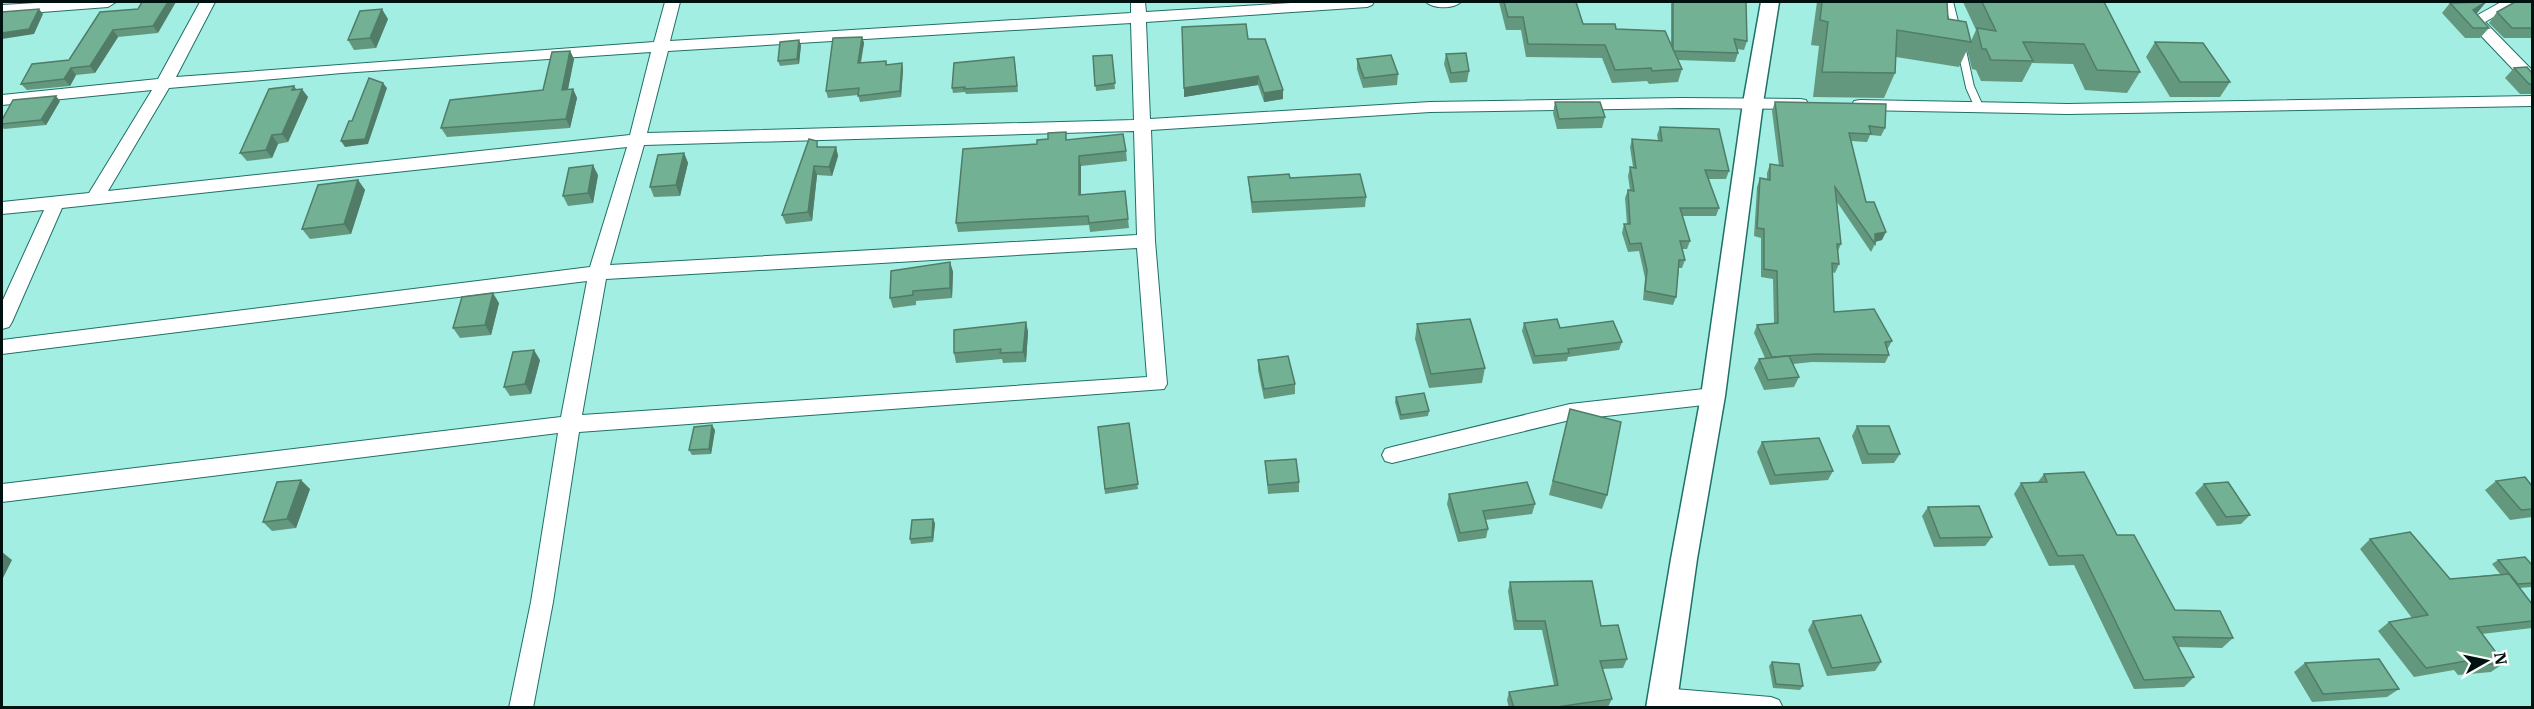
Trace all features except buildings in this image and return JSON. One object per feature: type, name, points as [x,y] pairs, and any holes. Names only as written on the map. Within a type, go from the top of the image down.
[{"type":"street","points":[[2,10],[108,2]]},
{"type":"street","points":[[96,196],[165,82],[207,2]]},
{"type":"street","points":[[521,708],[542,602],[570,424],[598,273],[637,140],[672,2]]},
{"type":"street","points":[[2,100],[165,82],[1138,10],[1367,2]]},
{"type":"street","points":[[1434,2],[1453,2]]},
{"type":"street","points":[[1770,2],[1713,396],[1661,703],[1771,708]]},
{"type":"street","points":[[2512,2],[2475,21],[2532,79]]},
{"type":"street","points":[[2,493],[529,427],[1156,384],[1146,241],[1138,10]]},
{"type":"street","points":[[1849,105],[2326,106],[2532,101]]},
{"type":"street","points":[[2,208],[96,196],[664,137],[1143,125],[1430,107],[1813,104]]},
{"type":"street","points":[[2,322],[56,202]]},
{"type":"street","points":[[2,347],[598,273],[1146,241]]},
{"type":"street","points":[[1392,455],[1570,412],[1713,396]]},
{"type":"lane","points":[[1949,2],[1970,87],[1979,107]]}]
